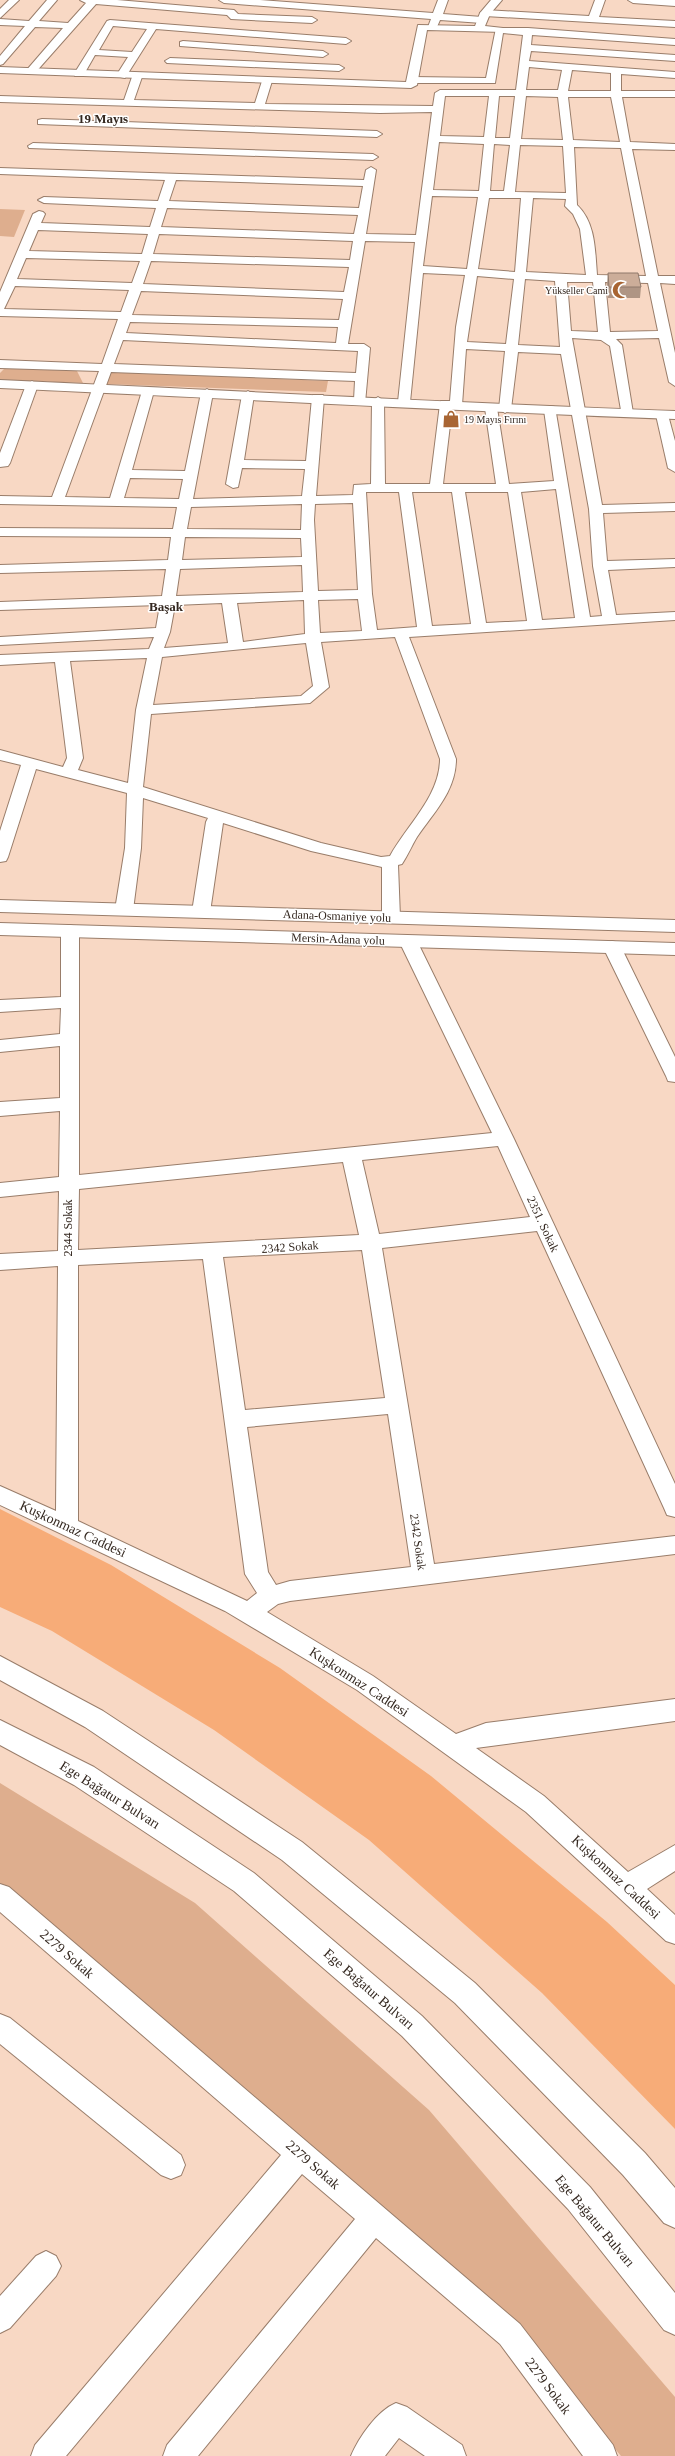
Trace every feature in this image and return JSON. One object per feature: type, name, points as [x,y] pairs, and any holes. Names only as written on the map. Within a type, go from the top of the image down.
[{"type":"main road","points":[[633,0],[650,0],[675,3]]},
{"type":"main road","points":[[482,20],[496,1]]},
{"type":"main road","points":[[0,70],[156,78],[411,84],[418,26],[435,22],[482,20],[499,30]]},
{"type":"main road","points":[[0,384],[404,402],[505,409],[668,415]]},
{"type":"main road","name":"Adana-Osmaniye yolu","points":[[0,906],[675,926]]},
{"type":"main road","name":"Mersin-Adana yolu","points":[[0,929],[675,949]]},
{"type":"main road","points":[[0,1667],[94,1719],[292,1851],[465,1993],[634,2164],[675,2212]]},
{"type":"main road","name":"Ege Bağatur Bulvarı","points":[[0,1732],[84,1776],[244,1882],[412,2026],[579,2198],[675,2319]]},
{"type":"street","points":[[0,15],[14,0]]},
{"type":"street","points":[[0,62],[34,24],[52,0]]},
{"type":"street","points":[[30,72],[70,26],[88,0],[324,21]]},
{"type":"street","points":[[224,0],[384,12],[435,22],[443,0]]},
{"type":"street","points":[[381,24],[389,0]]},
{"type":"street","points":[[218,31],[247,1]]},
{"type":"street","points":[[496,1],[510,3]]},
{"type":"street","points":[[593,19],[596,5]]},
{"type":"street","points":[[482,20],[593,19],[675,24]]},
{"type":"street","points":[[0,22],[70,26]]},
{"type":"street","points":[[79,74],[110,23],[218,31],[342,50]]},
{"type":"street","points":[[121,76],[153,26]]},
{"type":"street","points":[[334,83],[339,68],[342,50],[350,29]]},
{"type":"street","points":[[156,78],[195,30]]},
{"type":"street","points":[[412,80],[491,81],[499,30],[675,42]]},
{"type":"street","points":[[509,195],[517,142],[523,64],[528,31]]},
{"type":"street","points":[[183,44],[342,50]]},
{"type":"street","points":[[525,48],[675,58]]},
{"type":"street","points":[[92,52],[134,55]]},
{"type":"street","points":[[170,61],[339,68]]},
{"type":"street","points":[[200,79],[210,62]]},
{"type":"street","points":[[523,64],[675,75]]},
{"type":"street","points":[[567,68],[562,94],[570,143],[571,206],[578,211],[585,225],[604,336],[616,345],[627,413]]},
{"type":"street","points":[[616,71],[616,94],[675,382]]},
{"type":"street","points":[[649,94],[650,74]]},
{"type":"street","points":[[128,102],[137,77]]},
{"type":"street","points":[[259,106],[267,81]]},
{"type":"street","points":[[456,81],[457,93]]},
{"type":"street","points":[[404,402],[421,239],[440,93],[673,94],[675,106]]},
{"type":"street","points":[[436,488],[451,405],[484,195],[494,94]]},
{"type":"street","points":[[0,98],[380,110],[438,109]]},
{"type":"street","points":[[20,172],[33,146],[52,100]]},
{"type":"street","points":[[136,176],[161,103]]},
{"type":"street","points":[[235,129],[241,106]]},
{"type":"street","points":[[245,208],[271,107]]},
{"type":"street","points":[[341,347],[370,182],[380,110]]},
{"type":"street","points":[[42,122],[235,129],[262,142],[373,157]]},
{"type":"street","points":[[33,146],[144,149],[377,134]]},
{"type":"street","points":[[434,139],[675,147]]},
{"type":"street","points":[[0,171],[370,182]]},
{"type":"street","points":[[0,306],[2,295],[10,282],[56,173]]},
{"type":"street","points":[[56,501],[137,286],[171,177]]},
{"type":"street","points":[[428,193],[572,196]]},
{"type":"street","points":[[505,409],[520,276],[527,195]]},
{"type":"street","points":[[44,200],[365,212]]},
{"type":"street","points":[[34,226],[421,239]]},
{"type":"street","points":[[22,254],[355,264]]},
{"type":"street","points":[[418,269],[561,278],[675,280]]},
{"type":"street","points":[[561,278],[568,351],[596,509],[600,566],[610,620]]},
{"type":"street","points":[[10,282],[137,286],[350,296]]},
{"type":"street","points":[[0,312],[345,324]]},
{"type":"street","points":[[566,334],[604,336],[666,334]]},
{"type":"street","points":[[118,336],[364,348],[360,400]]},
{"type":"street","points":[[460,345],[568,351]]},
{"type":"street","points":[[0,364],[361,377]]},
{"type":"street","points":[[0,463],[3,463],[32,385]]},
{"type":"street","points":[[116,502],[148,391]]},
{"type":"street","points":[[124,910],[133,848],[135,790],[144,710],[154,653],[162,632],[178,534],[207,393]]},
{"type":"street","points":[[233,484],[248,395]]},
{"type":"street","points":[[144,710],[305,700],[321,687],[313,638],[308,534],[309,501],[318,398]]},
{"type":"street","points":[[378,401],[378,488]]},
{"type":"street","points":[[491,408],[509,488],[535,624]]},
{"type":"street","points":[[550,410],[583,622]]},
{"type":"street","points":[[668,415],[675,468]]},
{"type":"street","points":[[237,464],[312,464]]},
{"type":"street","points":[[124,474],[190,475]]},
{"type":"street","points":[[370,634],[364,594],[359,488],[509,488],[562,485]]},
{"type":"street","points":[[405,488],[425,631]]},
{"type":"street","points":[[458,488],[479,627]]},
{"type":"street","points":[[0,500],[185,503],[359,500]]},
{"type":"street","points":[[596,509],[675,507]]},
{"type":"street","points":[[0,532],[308,534]]},
{"type":"street","points":[[0,568],[309,561]]},
{"type":"street","points":[[600,566],[675,563]]},
{"type":"street","points":[[0,606],[310,598],[364,594]]},
{"type":"street","points":[[229,600],[236,647]]},
{"type":"street","points":[[0,660],[154,653],[236,647],[313,638],[675,616]]},
{"type":"street","points":[[0,642],[162,632]]},
{"type":"street","points":[[0,755],[135,790],[317,847],[371,861],[390,862],[399,855],[408,838],[443,788],[448,773],[448,759],[400,632]]},
{"type":"street","points":[[62,658],[75,758],[69,772]]},
{"type":"street","points":[[0,857],[30,762]]},
{"type":"street","points":[[201,912],[212,829],[214,822],[221,816]]},
{"type":"street","points":[[390,862],[391,918]]},
{"type":"street","name":"2344 Sokak","points":[[67,1526],[70,931]]},
{"type":"street","name":"2351. Sokak","points":[[408,941],[504,1138],[675,1508]]},
{"type":"street","points":[[612,948],[675,1076]]},
{"type":"street","points":[[0,1006],[70,1002]]},
{"type":"street","points":[[0,1046],[70,1039]]},
{"type":"street","points":[[0,1109],[69,1104]]},
{"type":"street","points":[[0,1190],[504,1138]]},
{"type":"street","points":[[351,1154],[371,1242],[542,1223]]},
{"type":"street","name":"2342 Sokak","points":[[0,1262],[212,1252],[371,1242],[424,1576],[290,1591],[271,1596],[248,1613]]},
{"type":"street","points":[[212,1252],[234,1420],[257,1574],[271,1596]]},
{"type":"street","points":[[234,1420],[397,1405]]},
{"type":"street","name":"Kuşkonmaz Caddesi","points":[[0,1495],[233,1604],[365,1683],[535,1804],[675,1932]]},
{"type":"street","points":[[424,1576],[675,1545]]},
{"type":"street","points":[[455,1747],[468,1739],[486,1734],[675,1710]]},
{"type":"street","points":[[627,1887],[675,1857]]},
{"type":"street","name":"2279 Sokak","points":[[0,1896],[510,2334],[602,2456]]},
{"type":"street","points":[[0,2026],[171,2165]]},
{"type":"street","points":[[46,2456],[300,2154]]},
{"type":"street","points":[[178,2456],[374,2218]]},
{"type":"street","points":[[0,2318],[46,2266]]},
{"type":"street","points":[[366,2456],[396,2418],[452,2456]]},
{"type":"shaded area","points":[[0,209],[25,210],[14,237],[0,236]]},
{"type":"shaded area","points":[[5,368],[77,371],[83,383],[0,380],[0,373]]},
{"type":"shaded area","points":[[110,372],[328,381],[326,392],[106,384]]},
{"type":"shaded area","points":[[0,1509],[111,1565],[280,1668],[431,1776],[607,1922],[675,1985],[675,2129],[542,1993],[369,1840],[214,1730],[52,1631],[0,1607]]},
{"type":"shaded area","points":[[0,1783],[195,1903],[429,2110],[675,2397],[675,2456],[621,2456],[501,2311],[0,1888]]},
{"type":"building","points":[[608,273],[638,273],[641,287],[609,287]]},
{"type":"place","name":"Yükseller Cami","points":[[621,290]]},
{"type":"place","name":"19 Mayıs Fırını","points":[[451,419]]},
{"type":"district","name":"19 Mayıs","points":[[103,118]]},
{"type":"district","name":"Başak","points":[[166,606]]}]
